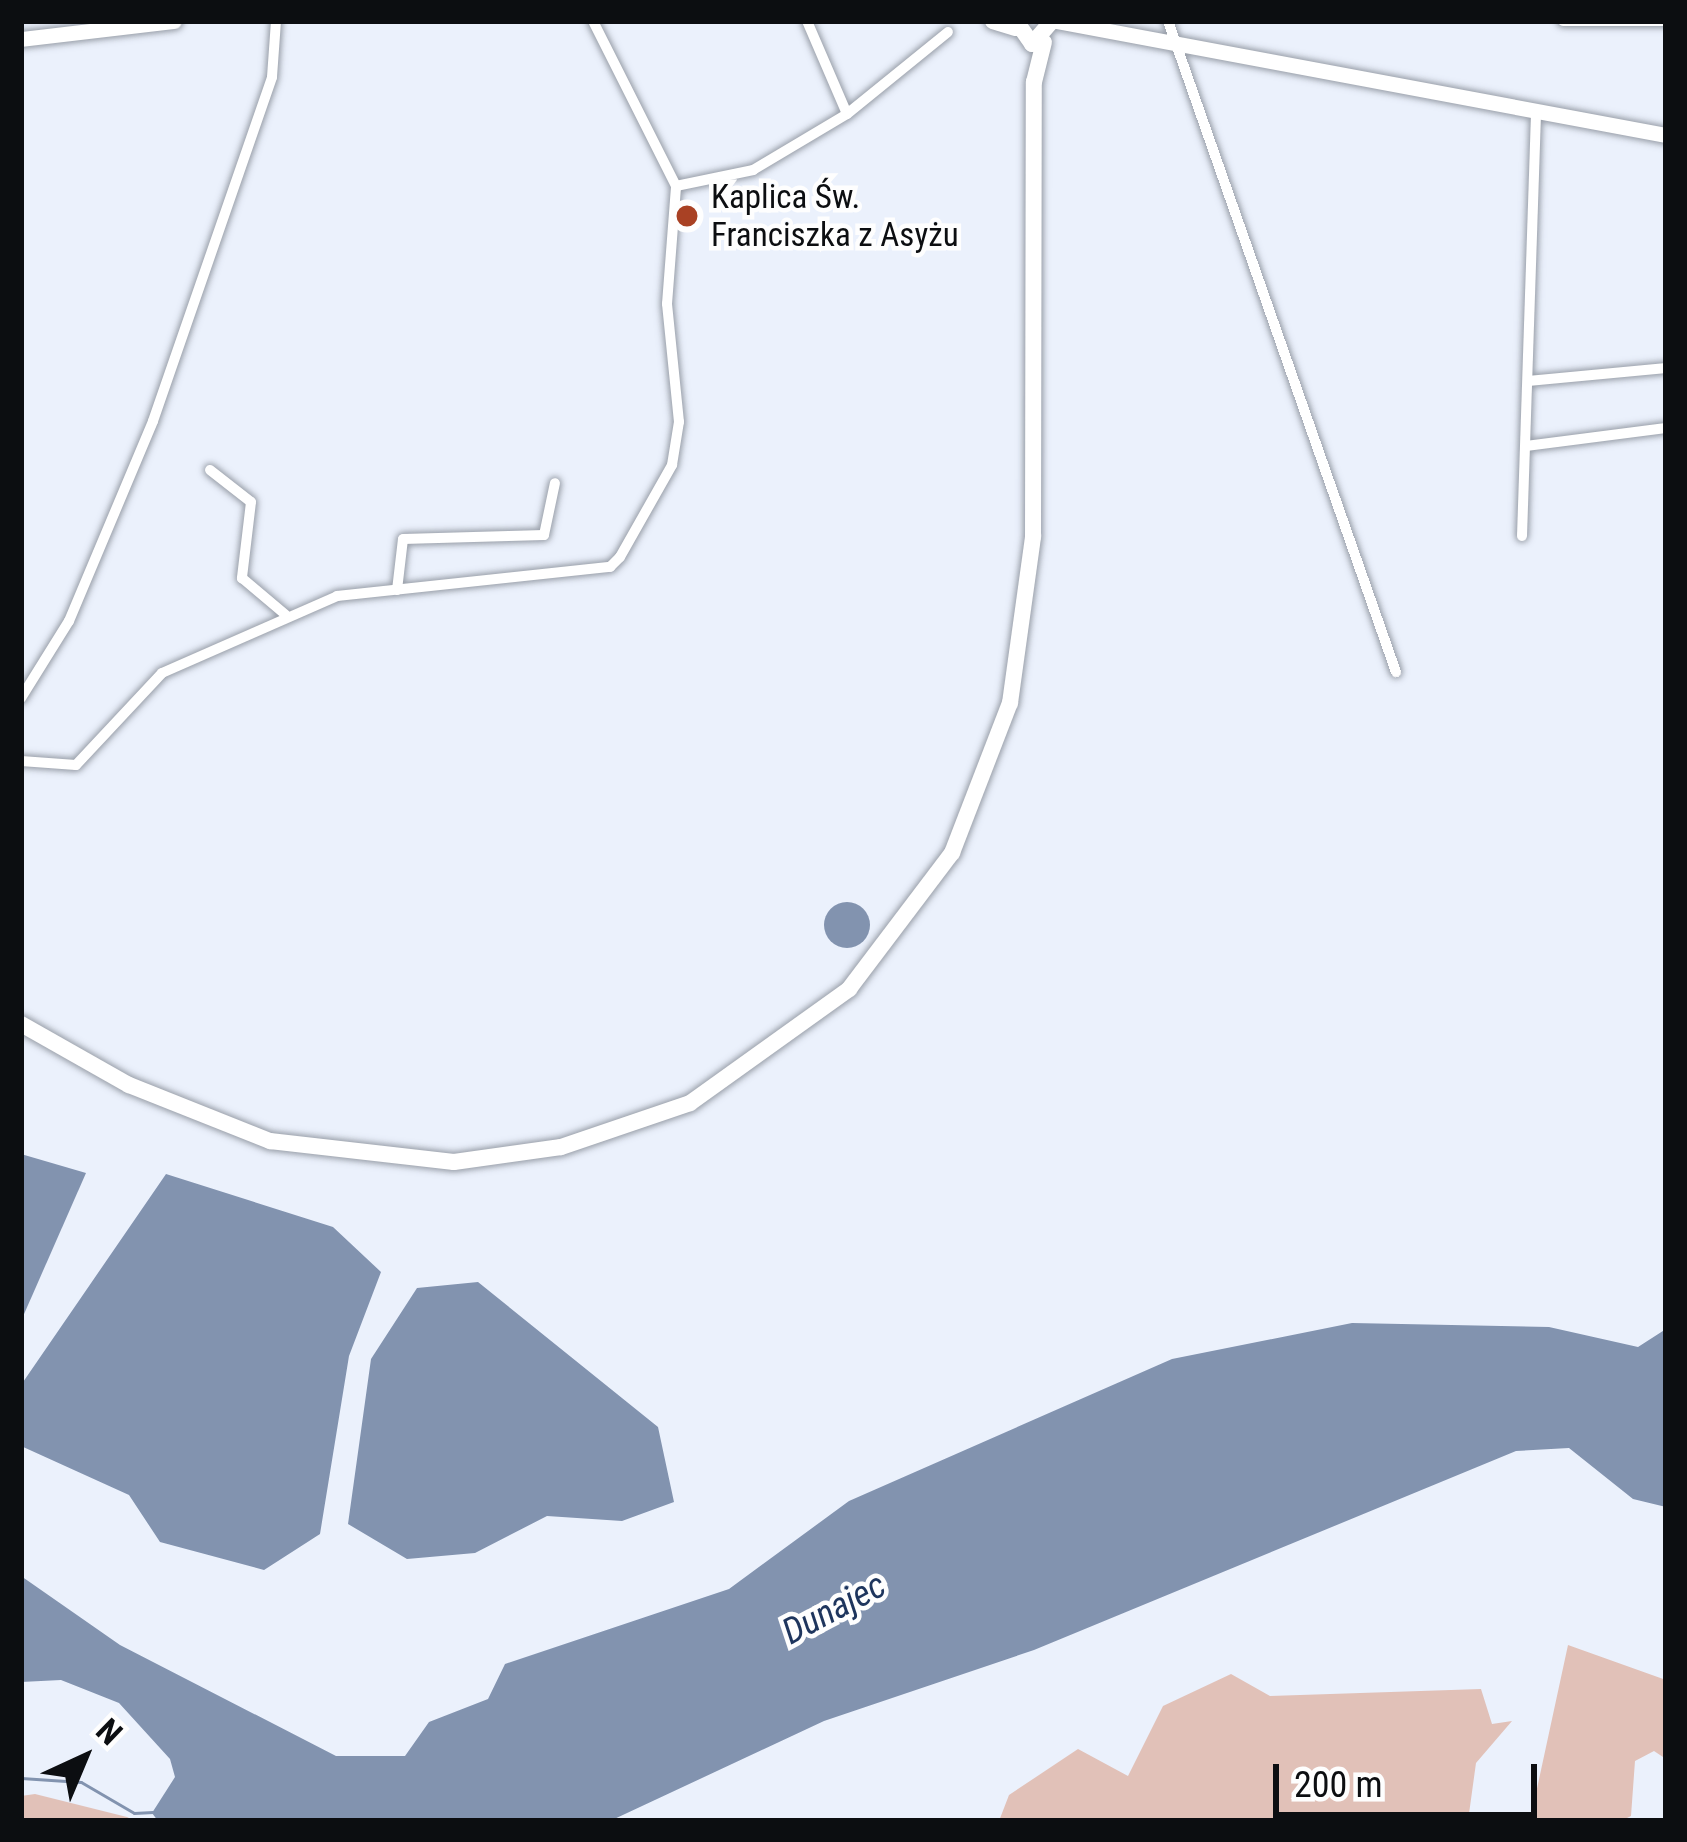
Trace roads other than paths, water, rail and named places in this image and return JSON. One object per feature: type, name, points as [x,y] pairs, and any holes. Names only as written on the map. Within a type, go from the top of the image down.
[{"type":"main road","points":[[21,1024],[146,1093],[270,1141],[454,1162],[561,1147],[690,1103],[849,989],[952,853],[1010,703],[1033,537],[1037,30]]},
{"type":"street","points":[[21,39],[174,21]]},
{"type":"street","points":[[21,698],[69,621],[154,421],[272,77],[276,21]]},
{"type":"street","points":[[21,761],[76,765],[162,673],[286,615],[398,590],[610,567],[620,557],[672,464],[679,422],[668,304],[676,186],[593,21]]},
{"type":"street","points":[[807,21],[847,114]]},
{"type":"street","points":[[992,21],[1666,135]]},
{"type":"street","points":[[1168,21],[1396,672]]},
{"type":"street","points":[[1563,21],[1666,21]]},
{"type":"street","points":[[676,186],[753,170],[847,114],[948,32]]},
{"type":"street","points":[[1522,536],[1536,112]]},
{"type":"street","points":[[1528,382],[1666,368]]},
{"type":"street","points":[[1526,446],[1666,428]]},
{"type":"street","points":[[211,470],[251,502],[242,578],[286,615]]},
{"type":"street","points":[[398,590],[404,539],[544,535],[555,483]]},
{"type":"water","points":[[847,902],[863,909],[870,925],[863,941],[847,948],[831,941],[824,925],[831,909]]},
{"type":"water","points":[[21,1154],[86,1173],[21,1321]]},
{"type":"water","points":[[166,1174],[333,1227],[381,1272],[349,1356],[320,1534],[264,1570],[160,1542],[129,1495],[21,1446],[21,1385]]},
{"type":"water","points":[[478,1282],[658,1427],[674,1502],[622,1521],[547,1516],[475,1553],[407,1559],[348,1524],[371,1359],[417,1288]]},
{"type":"water","name":"Dunajec","points":[[1352,1323],[1549,1327],[1638,1347],[1666,1329],[1666,1507],[1633,1499],[1569,1448],[1516,1451],[1034,1650],[824,1721],[610,1821],[158,1821],[152,1813],[175,1777],[170,1759],[119,1703],[61,1680],[21,1682],[21,1576],[120,1645],[336,1756],[405,1756],[429,1722],[488,1699],[505,1664],[729,1589],[849,1501],[1172,1359]]},
{"type":"waterway","points":[[21,1778],[81,1782],[134,1813],[153,1812]]},
{"type":"place","name":"Kaplica Św. Franciszka z Asyżu","points":[[687,216]]}]
